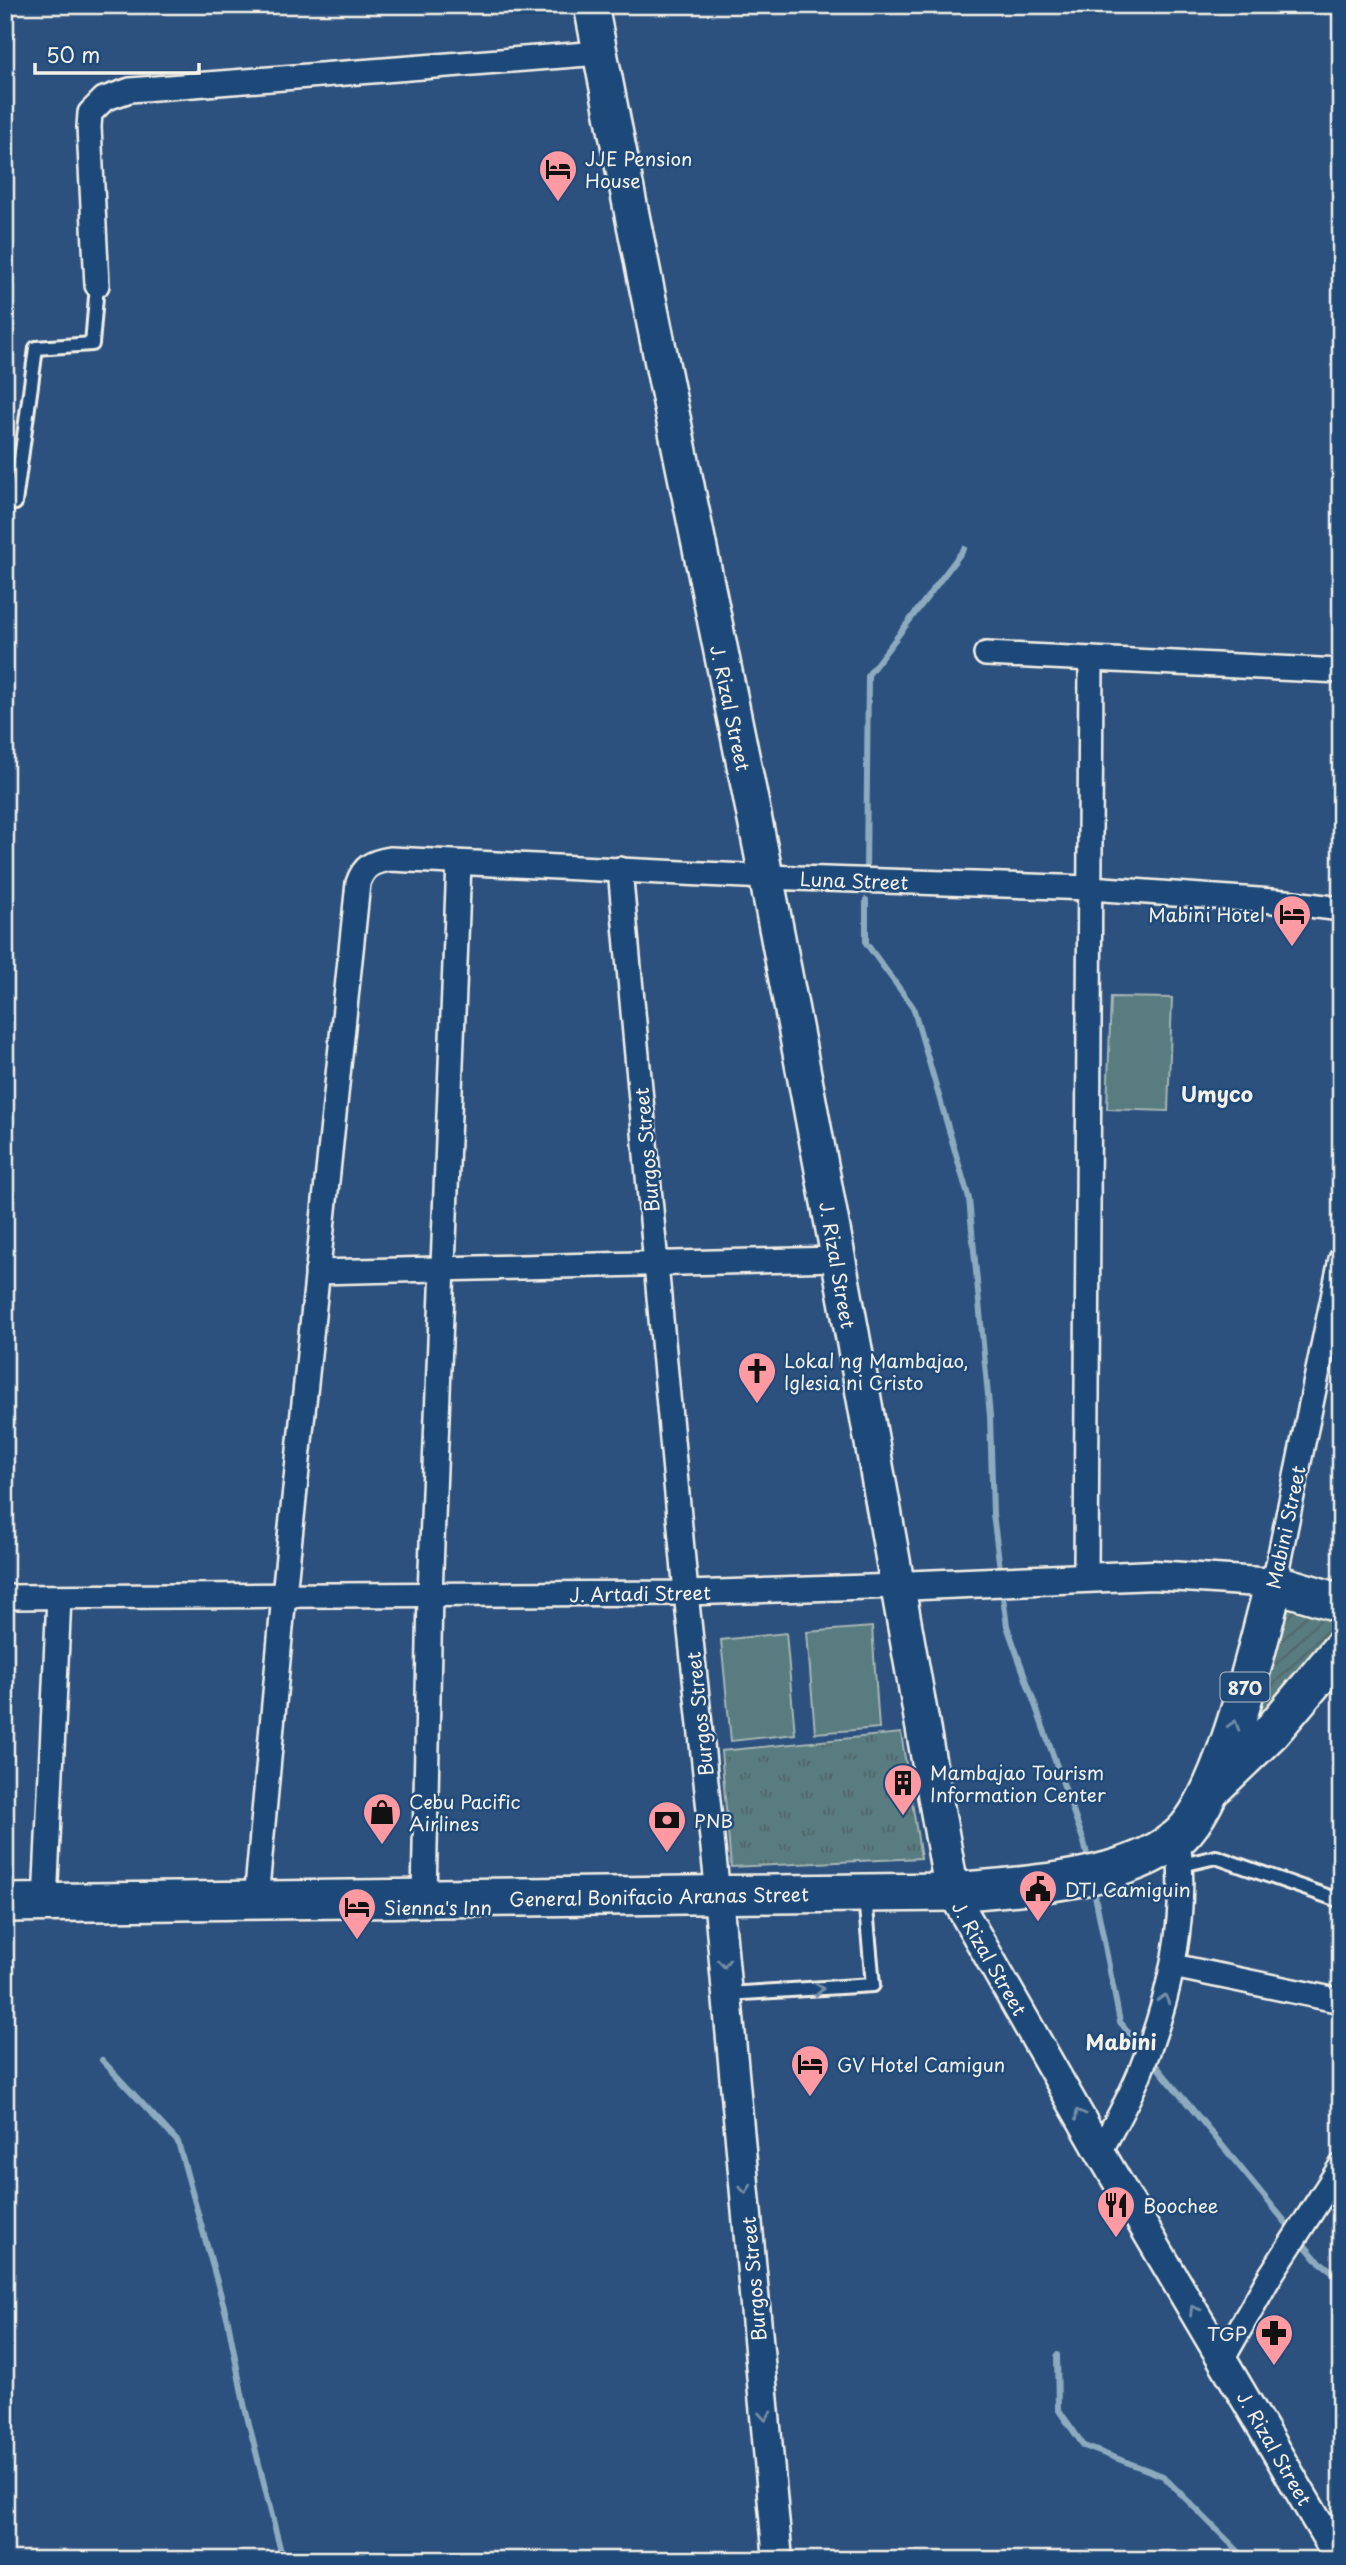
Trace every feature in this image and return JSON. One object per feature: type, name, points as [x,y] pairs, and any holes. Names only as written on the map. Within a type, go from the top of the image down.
[{"type":"main road","name":"J. Rizal Street","points":[[591,5],[629,211],[766,877],[952,1892]]},
{"type":"main road","points":[[1274,1583],[1341,1603]]},
{"type":"main road","name":"Mabini Street","points":[[1180,1851],[1212,1789],[1232,1731],[1274,1583]]},
{"type":"main road","name":"Mabini Street","points":[[1212,1789],[1271,1732],[1341,1649]]},
{"type":"main road","name":"General Bonifacio Aranas Street","points":[[5,1903],[952,1892],[1039,1884],[1097,1872],[1152,1855],[1180,1851]]},
{"type":"street","points":[[97,285],[89,128],[90,113],[104,99],[130,90],[600,53]]},
{"type":"street","points":[[986,654],[1341,671]]},
{"type":"street","points":[[1086,1576],[1091,659]]},
{"type":"street","name":"Luna Street","points":[[317,1272],[358,883],[361,873],[368,865],[390,859],[766,877],[1090,888],[1286,902],[1341,909]]},
{"type":"street","points":[[424,1898],[430,1594],[459,863]]},
{"type":"street","name":"Burgos Street","points":[[620,869],[686,1593],[718,1895],[778,2560]]},
{"type":"street","points":[[256,1900],[317,1272],[837,1259]]},
{"type":"street","name":"Mabini Street","points":[[1274,1583],[1341,1259]]},
{"type":"street","name":"J. Artadi Street","points":[[5,1597],[686,1593],[1086,1576],[1166,1576],[1274,1583]]},
{"type":"street","points":[[45,1903],[59,1597]]},
{"type":"street","points":[[1100,2152],[1151,2044],[1173,1966],[1180,1851]]},
{"type":"street","name":"J. Rizal Street","points":[[952,1892],[1100,2152],[1339,2560]]},
{"type":"street","points":[[1173,1966],[1341,2001]]},
{"type":"street","points":[[1223,2358],[1270,2276],[1341,2166]]},
{"type":"lane","points":[[15,503],[36,348],[92,344],[97,285]]},
{"type":"lane","points":[[1180,1851],[1216,1857],[1341,1901]]},
{"type":"lane","points":[[727,1994],[873,1985],[865,1893]]},
{"type":"green space","points":[[1111,997],[1172,998],[1168,1111],[1107,1109]]},
{"type":"green space","points":[[1283,1594],[1341,1611],[1341,1634],[1231,1764]]},
{"type":"green space","points":[[872,1627],[879,1728],[815,1733],[807,1632]]},
{"type":"green space","points":[[786,1633],[795,1734],[731,1741],[721,1640]]},
{"type":"green space","points":[[901,1733],[921,1858],[731,1867],[721,1751]]},
{"type":"waterway","points":[[866,873],[868,675],[964,549]]},
{"type":"waterway","points":[[866,900],[866,943],[913,1007],[969,1199],[990,1416],[993,1514],[1000,1569]]},
{"type":"waterway","points":[[1003,1597],[1007,1626],[1084,1842],[1089,1863]]},
{"type":"waterway","points":[[1094,1890],[1120,2022],[1141,2047]]},
{"type":"waterway","points":[[102,2060],[178,2142],[228,2321],[244,2404],[283,2560]]},
{"type":"waterway","points":[[1154,2063],[1292,2230]]},
{"type":"waterway","points":[[1306,2247],[1316,2259],[1341,2278]]},
{"type":"waterway","points":[[1057,2355],[1058,2409],[1084,2446],[1163,2476],[1247,2560]]},
{"type":"place","name":"JJE Pension House","points":[[558,203]]},
{"type":"place","name":"Mabini Hotel","points":[[1292,948]]},
{"type":"place","name":"Lokal ng Mambajao, Iglesia ni Cristo","points":[[757,1405]]},
{"type":"place","name":"Mambajao Tourism Information Center","points":[[903,1817]]},
{"type":"place","name":"Cebu Pacific Airlines","points":[[382,1846]]},
{"type":"place","name":"PNB","points":[[667,1854]]},
{"type":"place","name":"DTI Camiguin","points":[[1038,1923]]},
{"type":"place","name":"Sienna's Inn","points":[[357,1941]]},
{"type":"place","name":"GV Hotel Camigun","points":[[810,2098]]},
{"type":"place","name":"Boochee","points":[[1116,2239]]},
{"type":"place","name":"TGP","points":[[1274,2367]]},
{"type":"district","name":"Umyco","points":[[1217,1093]]},
{"type":"district","name":"Mabini","points":[[1121,2041]]}]
